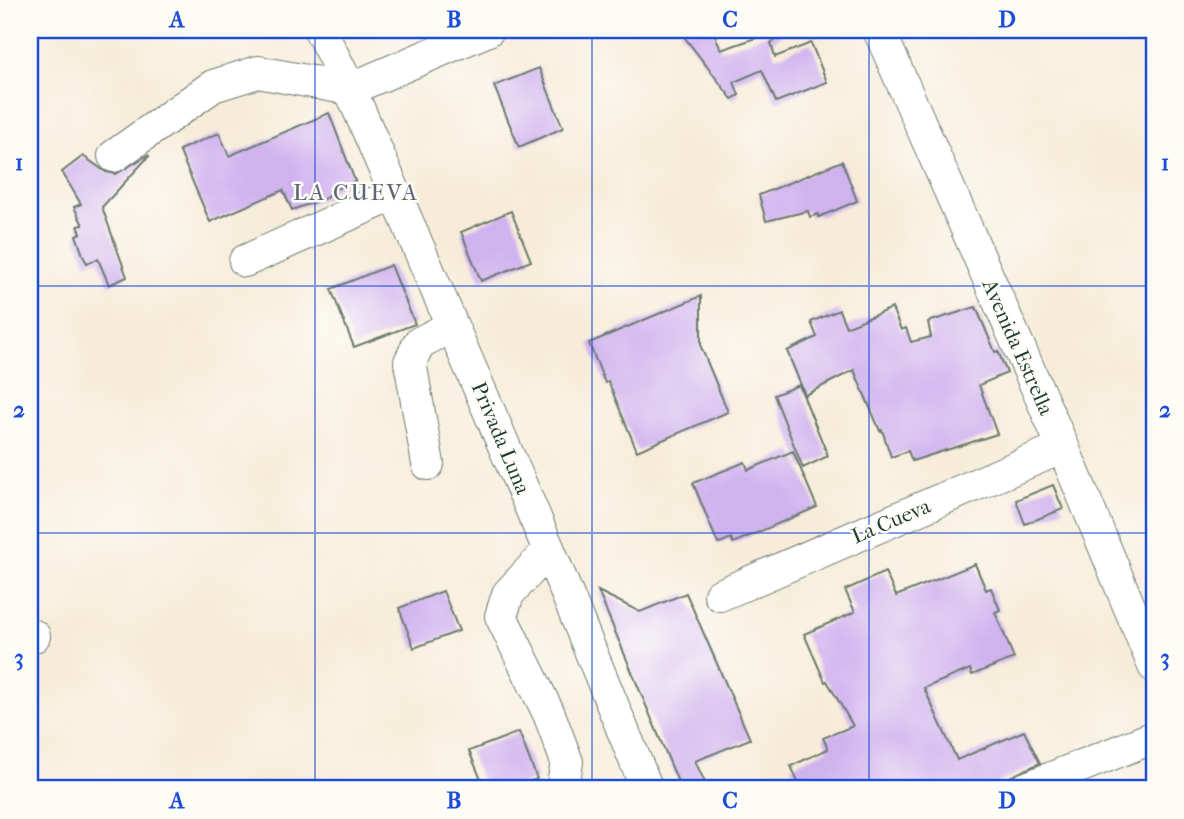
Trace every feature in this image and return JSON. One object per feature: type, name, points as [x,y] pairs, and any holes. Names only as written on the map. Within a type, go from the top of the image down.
[{"type":"street","name":"Privada Luna","points":[[320,30],[350,89],[549,550],[647,789]]},
{"type":"street","points":[[114,156],[213,86],[258,72],[350,89],[488,30]]},
{"type":"street","name":"Avenida Estrella","points":[[879,30],[1063,447],[1154,666]]},
{"type":"street","points":[[245,261],[395,194]]},
{"type":"street","points":[[428,464],[410,362],[419,343],[452,326]]},
{"type":"street","name":"La Cueva","points":[[720,595],[1063,447]]},
{"type":"street","points":[[549,550],[508,594],[501,615],[550,714],[567,762],[562,789]]},
{"type":"street","points":[[1024,789],[1154,737]]},
{"type":"building","points":[[679,30],[713,30],[721,50],[779,30],[782,35],[771,43],[775,57],[811,43],[827,82],[776,102],[762,70],[734,82],[739,95],[732,99]]},
{"type":"building","points":[[539,68],[563,128],[519,147],[494,86]]},
{"type":"building","points":[[329,113],[355,181],[333,190],[326,198],[292,210],[283,190],[210,222],[179,150],[219,133],[229,156]]},
{"type":"building","points":[[148,155],[102,207],[127,277],[109,285],[98,259],[87,263],[84,258],[76,235],[81,233],[78,226],[83,225],[74,207],[81,204],[62,172],[83,156],[106,172],[116,174]]},
{"type":"building","points":[[842,161],[857,201],[819,217],[818,214],[810,217],[808,211],[766,221],[759,195]]},
{"type":"building","points":[[511,211],[531,261],[481,281],[461,232]]},
{"type":"building","points":[[391,265],[415,324],[354,347],[331,289]]},
{"type":"building","points":[[701,296],[701,347],[728,412],[637,451],[589,343]]},
{"type":"building","points":[[976,307],[1007,373],[979,385],[997,434],[912,461],[908,451],[891,457],[882,430],[880,431],[854,370],[805,395],[787,351],[817,337],[811,322],[839,310],[846,327],[892,308],[901,330],[906,328],[911,342],[931,337],[928,322]]},
{"type":"building","points":[[799,385],[828,456],[803,468],[774,395]]},
{"type":"building","points":[[793,451],[817,507],[733,543],[731,538],[718,544],[693,483],[745,462],[748,470]]},
{"type":"building","points":[[1053,485],[1063,509],[1025,524],[1016,500]]},
{"type":"building","points":[[975,564],[986,590],[991,588],[1000,610],[995,612],[1014,658],[972,675],[970,669],[924,688],[957,760],[1024,731],[1040,763],[984,789],[801,789],[791,766],[828,749],[823,738],[853,726],[827,681],[825,682],[804,634],[855,612],[845,590],[885,572],[896,596]]},
{"type":"building","points":[[443,591],[459,631],[414,648],[399,608]]},
{"type":"building","points":[[598,591],[640,612],[686,593],[750,739],[695,761],[708,789],[681,789]]},
{"type":"building","points":[[519,732],[537,779],[509,789],[485,789],[469,751]]},
{"type":"district","name":"LA CUEVA","points":[[356,192]]}]
